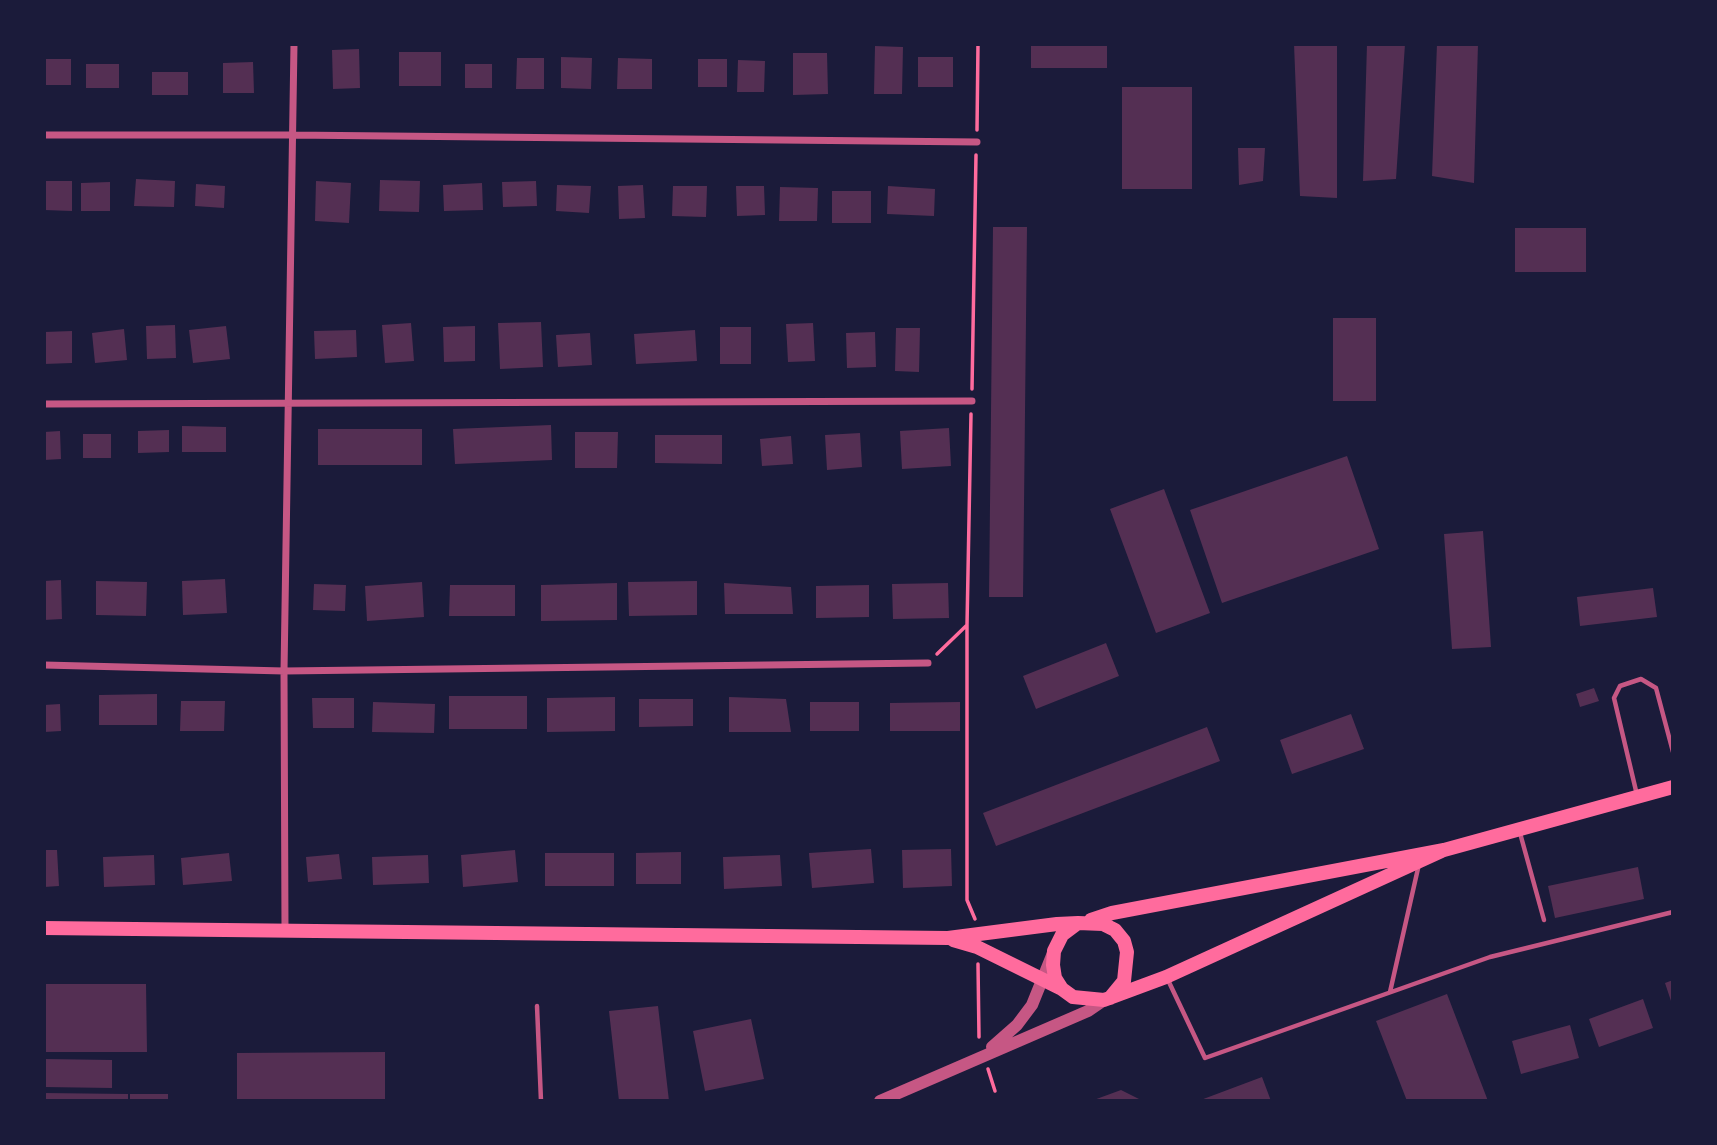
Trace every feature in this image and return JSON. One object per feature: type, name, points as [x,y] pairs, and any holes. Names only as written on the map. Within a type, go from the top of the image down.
[{"type":"main road","points":[[1062,989],[1055,978],[1052,965],[1054,951],[1062,935],[1082,923],[1112,913],[1444,850],[1673,787]]},
{"type":"main road","points":[[948,939],[977,947],[1073,997],[1107,999],[1166,976],[1444,850]]},
{"type":"main road","points":[[44,928],[948,939],[1057,924],[1103,924],[1115,930],[1124,941],[1127,952],[1124,981],[1107,999]]},
{"type":"street","points":[[285,930],[284,671],[293,44]]},
{"type":"street","points":[[44,135],[976,142]]},
{"type":"street","points":[[44,404],[972,401]]},
{"type":"street","points":[[44,665],[284,671],[928,663]]},
{"type":"street","points":[[985,1059],[1032,1005],[1054,951]]},
{"type":"street","points":[[880,1101],[985,1059],[1107,999]]},
{"type":"lane","points":[[1637,796],[1614,698],[1620,686],[1641,678],[1656,688],[1673,752]]},
{"type":"lane","points":[[1518,828],[1544,920]]},
{"type":"lane","points":[[1390,993],[1420,861]]},
{"type":"lane","points":[[1166,976],[1205,1058],[1490,957],[1673,912]]},
{"type":"lane","points":[[537,1006],[541,1101]]},
{"type":"path","points":[[976,921],[967,900],[967,625],[978,44]]},
{"type":"path","points":[[928,663],[967,625]]},
{"type":"path","points":[[978,958],[979,1041]]},
{"type":"path","points":[[985,1059],[995,1091]]},
{"type":"building","points":[[1031,44],[1107,44],[1107,68],[1031,68]]},
{"type":"building","points":[[1294,44],[1337,44],[1337,198],[1300,196]]},
{"type":"building","points":[[1367,44],[1405,44],[1396,179],[1363,181]]},
{"type":"building","points":[[1437,44],[1478,44],[1474,183],[1432,176]]},
{"type":"building","points":[[875,46],[903,47],[902,94],[874,94]]},
{"type":"building","points":[[359,49],[360,88],[333,89],[332,50]]},
{"type":"building","points":[[399,52],[441,52],[441,86],[399,86]]},
{"type":"building","points":[[793,53],[827,53],[828,94],[793,95]]},
{"type":"building","points":[[561,57],[592,58],[591,89],[561,88]]},
{"type":"building","points":[[918,57],[953,57],[953,87],[918,87]]},
{"type":"building","points":[[517,58],[544,58],[544,89],[516,89]]},
{"type":"building","points":[[618,58],[652,59],[652,89],[617,89]]},
{"type":"building","points":[[44,59],[71,59],[71,85],[44,85]]},
{"type":"building","points":[[698,59],[727,59],[727,87],[698,87]]},
{"type":"building","points":[[738,60],[765,61],[764,92],[737,92]]},
{"type":"building","points":[[253,62],[254,93],[223,93],[223,63]]},
{"type":"building","points":[[86,64],[119,64],[119,88],[86,88]]},
{"type":"building","points":[[465,64],[492,64],[492,88],[465,88]]},
{"type":"building","points":[[152,72],[188,72],[188,95],[152,95]]},
{"type":"building","points":[[1122,87],[1192,87],[1192,189],[1122,189]]},
{"type":"building","points":[[1238,148],[1265,148],[1263,181],[1239,185]]},
{"type":"building","points":[[136,179],[175,181],[174,207],[134,206]]},
{"type":"building","points":[[380,180],[420,181],[419,212],[379,211]]},
{"type":"building","points":[[44,181],[72,181],[72,211],[44,210]]},
{"type":"building","points":[[316,181],[351,183],[349,223],[315,221]]},
{"type":"building","points":[[536,181],[537,206],[503,207],[502,182]]},
{"type":"building","points":[[110,182],[110,211],[81,211],[81,183]]},
{"type":"building","points":[[482,183],[483,210],[444,211],[443,185]]},
{"type":"building","points":[[196,184],[225,186],[224,208],[195,206]]},
{"type":"building","points":[[557,185],[591,186],[589,213],[556,211]]},
{"type":"building","points":[[643,185],[645,218],[619,219],[618,186]]},
{"type":"building","points":[[673,186],[707,186],[706,217],[672,216]]},
{"type":"building","points":[[736,186],[764,186],[765,215],[737,216]]},
{"type":"building","points":[[888,186],[935,189],[934,216],[887,214]]},
{"type":"building","points":[[780,187],[818,188],[817,221],[779,221]]},
{"type":"building","points":[[832,191],[871,191],[871,223],[832,223]]},
{"type":"building","points":[[993,227],[1027,227],[1023,597],[989,597]]},
{"type":"building","points":[[1515,228],[1586,228],[1586,272],[1515,272]]},
{"type":"building","points":[[1333,318],[1376,318],[1376,401],[1333,401]]},
{"type":"building","points":[[541,322],[543,367],[500,369],[498,323]]},
{"type":"building","points":[[411,323],[414,361],[385,363],[382,325]]},
{"type":"building","points":[[813,323],[815,361],[788,362],[786,324]]},
{"type":"building","points":[[175,325],[176,358],[147,359],[146,326]]},
{"type":"building","points":[[226,326],[230,359],[193,363],[189,330]]},
{"type":"building","points":[[475,326],[475,361],[444,362],[443,327]]},
{"type":"building","points":[[720,327],[751,327],[751,364],[720,364]]},
{"type":"building","points":[[896,328],[920,328],[919,372],[895,371]]},
{"type":"building","points":[[124,329],[127,360],[95,363],[92,333]]},
{"type":"building","points":[[356,330],[357,357],[315,359],[314,331]]},
{"type":"building","points":[[695,330],[697,361],[636,364],[634,334]]},
{"type":"building","points":[[72,331],[72,363],[44,364],[44,332]]},
{"type":"building","points":[[875,332],[876,367],[847,368],[846,333]]},
{"type":"building","points":[[590,333],[592,365],[558,367],[556,335]]},
{"type":"building","points":[[551,425],[552,460],[455,464],[453,429]]},
{"type":"building","points":[[182,426],[226,427],[226,452],[182,452]]},
{"type":"building","points":[[949,428],[951,466],[902,469],[900,431]]},
{"type":"building","points":[[318,429],[422,429],[422,465],[318,465]]},
{"type":"building","points":[[169,430],[169,452],[138,453],[138,431]]},
{"type":"building","points":[[60,431],[61,459],[44,460],[44,432]]},
{"type":"building","points":[[575,432],[618,432],[617,468],[575,468]]},
{"type":"building","points":[[860,433],[862,467],[827,470],[825,435]]},
{"type":"building","points":[[83,434],[111,434],[111,458],[83,458]]},
{"type":"building","points":[[655,435],[722,435],[722,464],[655,463]]},
{"type":"building","points":[[791,436],[793,464],[762,466],[760,439]]},
{"type":"building","points":[[1347,456],[1379,549],[1222,603],[1190,510]]},
{"type":"building","points":[[1164,489],[1210,613],[1156,633],[1110,509]]},
{"type":"building","points":[[1483,531],[1491,647],[1452,649],[1444,534]]},
{"type":"building","points":[[225,579],[227,613],[183,615],[182,581]]},
{"type":"building","points":[[61,580],[62,619],[44,620],[44,581]]},
{"type":"building","points":[[96,581],[147,582],[146,616],[96,615]]},
{"type":"building","points":[[697,581],[697,615],[629,616],[628,582]]},
{"type":"building","points":[[422,582],[424,617],[367,621],[365,586]]},
{"type":"building","points":[[617,583],[617,620],[541,621],[541,585]]},
{"type":"building","points":[[724,583],[791,587],[793,614],[725,614]]},
{"type":"building","points":[[948,583],[949,618],[893,619],[892,584]]},
{"type":"building","points":[[314,584],[346,585],[345,611],[313,610]]},
{"type":"building","points":[[450,585],[515,585],[515,616],[449,616]]},
{"type":"building","points":[[869,585],[869,617],[816,618],[816,586]]},
{"type":"building","points":[[1653,588],[1657,617],[1580,626],[1577,597]]},
{"type":"building","points":[[1106,643],[1119,676],[1036,709],[1023,676]]},
{"type":"building","points":[[1594,688],[1599,701],[1580,707],[1576,694]]},
{"type":"building","points":[[157,694],[157,725],[99,725],[99,695]]},
{"type":"building","points":[[449,696],[527,696],[527,729],[449,729]]},
{"type":"building","points":[[615,697],[615,731],[547,732],[547,698]]},
{"type":"building","points":[[729,697],[786,699],[791,732],[729,732]]},
{"type":"building","points":[[312,698],[354,698],[354,728],[313,728]]},
{"type":"building","points":[[639,699],[693,699],[693,726],[639,727]]},
{"type":"building","points":[[181,701],[225,701],[224,731],[180,731]]},
{"type":"building","points":[[373,702],[435,704],[434,733],[372,732]]},
{"type":"building","points":[[810,702],[859,702],[859,731],[810,731]]},
{"type":"building","points":[[960,702],[960,731],[890,731],[890,703]]},
{"type":"building","points":[[60,704],[61,731],[44,732],[44,705]]},
{"type":"building","points":[[1351,714],[1364,749],[1292,774],[1280,740]]},
{"type":"building","points":[[1207,727],[1220,761],[996,846],[983,813]]},
{"type":"building","points":[[871,849],[874,883],[812,888],[809,853]]},
{"type":"building","points":[[951,849],[952,886],[903,888],[902,850]]},
{"type":"building","points":[[44,850],[57,850],[59,886],[44,887]]},
{"type":"building","points":[[515,850],[518,882],[463,887],[461,855]]},
{"type":"building","points":[[681,852],[681,884],[636,884],[636,853]]},
{"type":"building","points":[[229,853],[232,881],[183,885],[181,858]]},
{"type":"building","points":[[545,853],[614,853],[614,886],[545,886]]},
{"type":"building","points":[[339,854],[342,879],[308,882],[306,857]]},
{"type":"building","points":[[154,855],[155,885],[104,887],[103,857]]},
{"type":"building","points":[[428,855],[429,883],[373,885],[372,857]]},
{"type":"building","points":[[780,855],[782,886],[724,889],[723,857]]},
{"type":"building","points":[[1638,867],[1644,899],[1555,918],[1548,886]]},
{"type":"building","points":[[1673,980],[1673,1007],[1665,983]]},
{"type":"building","points":[[44,984],[146,984],[147,1052],[44,1052]]},
{"type":"building","points":[[1447,994],[1488,1101],[1407,1101],[1376,1021]]},
{"type":"building","points":[[1643,999],[1653,1028],[1599,1047],[1589,1019]]},
{"type":"building","points":[[658,1006],[669,1101],[619,1101],[609,1011]]},
{"type":"building","points":[[751,1019],[764,1079],[705,1091],[693,1031]]},
{"type":"building","points":[[1570,1025],[1579,1058],[1521,1074],[1512,1041]]},
{"type":"building","points":[[385,1052],[385,1101],[237,1101],[237,1053]]},
{"type":"building","points":[[44,1059],[112,1060],[112,1088],[44,1087]]},
{"type":"building","points":[[1262,1077],[1271,1101],[1198,1101]]},
{"type":"building","points":[[1121,1090],[1143,1101],[1091,1101]]},
{"type":"building","points":[[44,1093],[128,1094],[128,1101],[44,1101]]},
{"type":"building","points":[[130,1094],[168,1094],[168,1101],[130,1101]]}]
